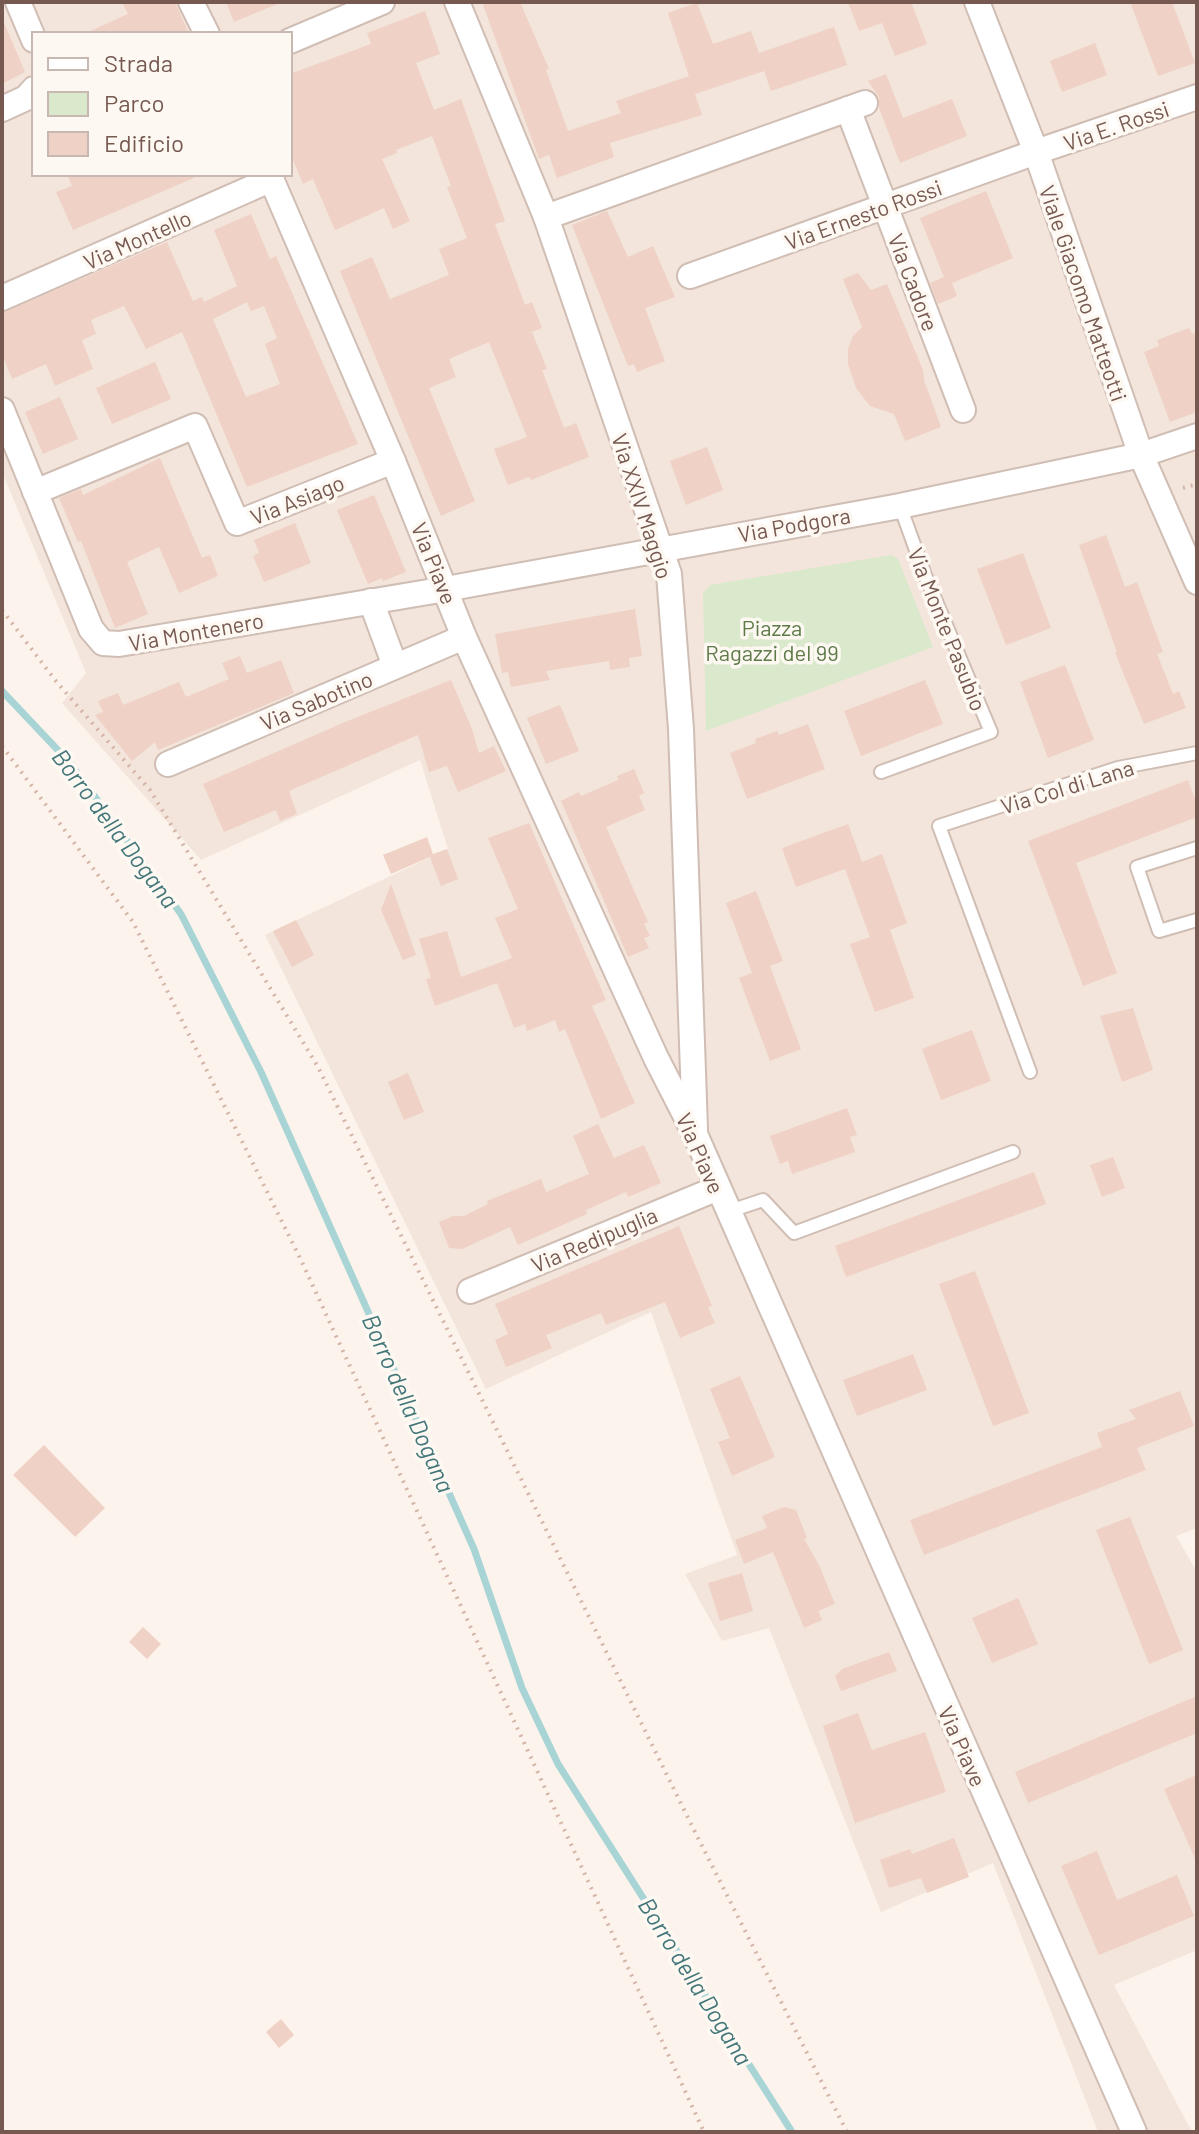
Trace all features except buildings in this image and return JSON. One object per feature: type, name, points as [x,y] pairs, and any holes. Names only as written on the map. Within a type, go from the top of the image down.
[{"type":"street","points":[[18,2],[32,35]]},
{"type":"street","points":[[191,2],[206,32]]},
{"type":"street","points":[[292,40],[382,2]]},
{"type":"street","name":"Via XXIV Maggio","points":[[457,2],[546,217],[669,574],[681,729],[695,1134]]},
{"type":"street","name":"Viale Giacomo Matteotti","points":[[977,2],[1036,152],[1141,455],[1197,582]]},
{"type":"street","points":[[2,109],[26,98],[32,91]]},
{"type":"street","name":"Via E. Rossi","points":[[1036,152],[1197,97]]},
{"type":"street","name":"Via Cadore","points":[[546,217],[857,106],[885,207],[963,410]]},
{"type":"street","name":"Via Ernesto Rossi","points":[[690,276],[1036,152]]},
{"type":"street","name":"Via Montello","points":[[2,298],[270,177]]},
{"type":"street","name":"Via Piave","points":[[270,177],[393,461],[464,637],[656,1058],[695,1134],[1134,2132]]},
{"type":"street","name":"Via Montenero","points":[[2,410],[91,629],[103,643],[119,644],[446,589]]},
{"type":"street","name":"Via Asiago","points":[[35,492],[195,426],[237,523],[393,461]]},
{"type":"street","name":"Via Podgora","points":[[446,589],[900,506],[1141,455],[1197,436]]},
{"type":"street","points":[[371,601],[395,666]]},
{"type":"street","name":"Via Sabotino","points":[[168,764],[464,637]]},
{"type":"street","name":"Via Redipuglia","points":[[470,1291],[718,1188]]},
{"type":"lane","name":"Via Monte Pasubio","points":[[881,772],[991,732],[925,575],[900,506]]},
{"type":"lane","name":"Via Col di Lana","points":[[1030,1072],[939,826],[1118,768],[1197,753]]},
{"type":"lane","points":[[1197,848],[1137,867],[1159,931],[1197,920]]},
{"type":"lane","points":[[727,1212],[763,1200],[794,1233],[1013,1152]]},
{"type":"path","points":[[1183,488],[1197,484]]},
{"type":"path","points":[[2,610],[55,680],[150,790],[318,1067],[847,2132]]},
{"type":"path","points":[[2,746],[133,922],[300,1258],[704,2132]]},
{"type":"shaded area","points":[[2,2],[1197,2],[1197,1528],[1176,1536],[1197,1572],[1197,1950],[1114,1985],[1192,2132],[1098,2132],[993,1863],[881,1912],[769,1628],[722,1641],[685,1574],[737,1555],[651,1312],[486,1389],[265,935],[448,849],[420,760],[201,860],[62,703],[86,673],[2,472]]},
{"type":"green space","name":"Piazza Ragazzi del 99","points":[[891,555],[898,559],[933,647],[706,731],[703,593],[710,585]]},
{"type":"waterway","name":"Borro della Dogana","points":[[2,691],[70,763],[181,914],[261,1072],[474,1549],[522,1688],[558,1764],[792,2132]]}]
